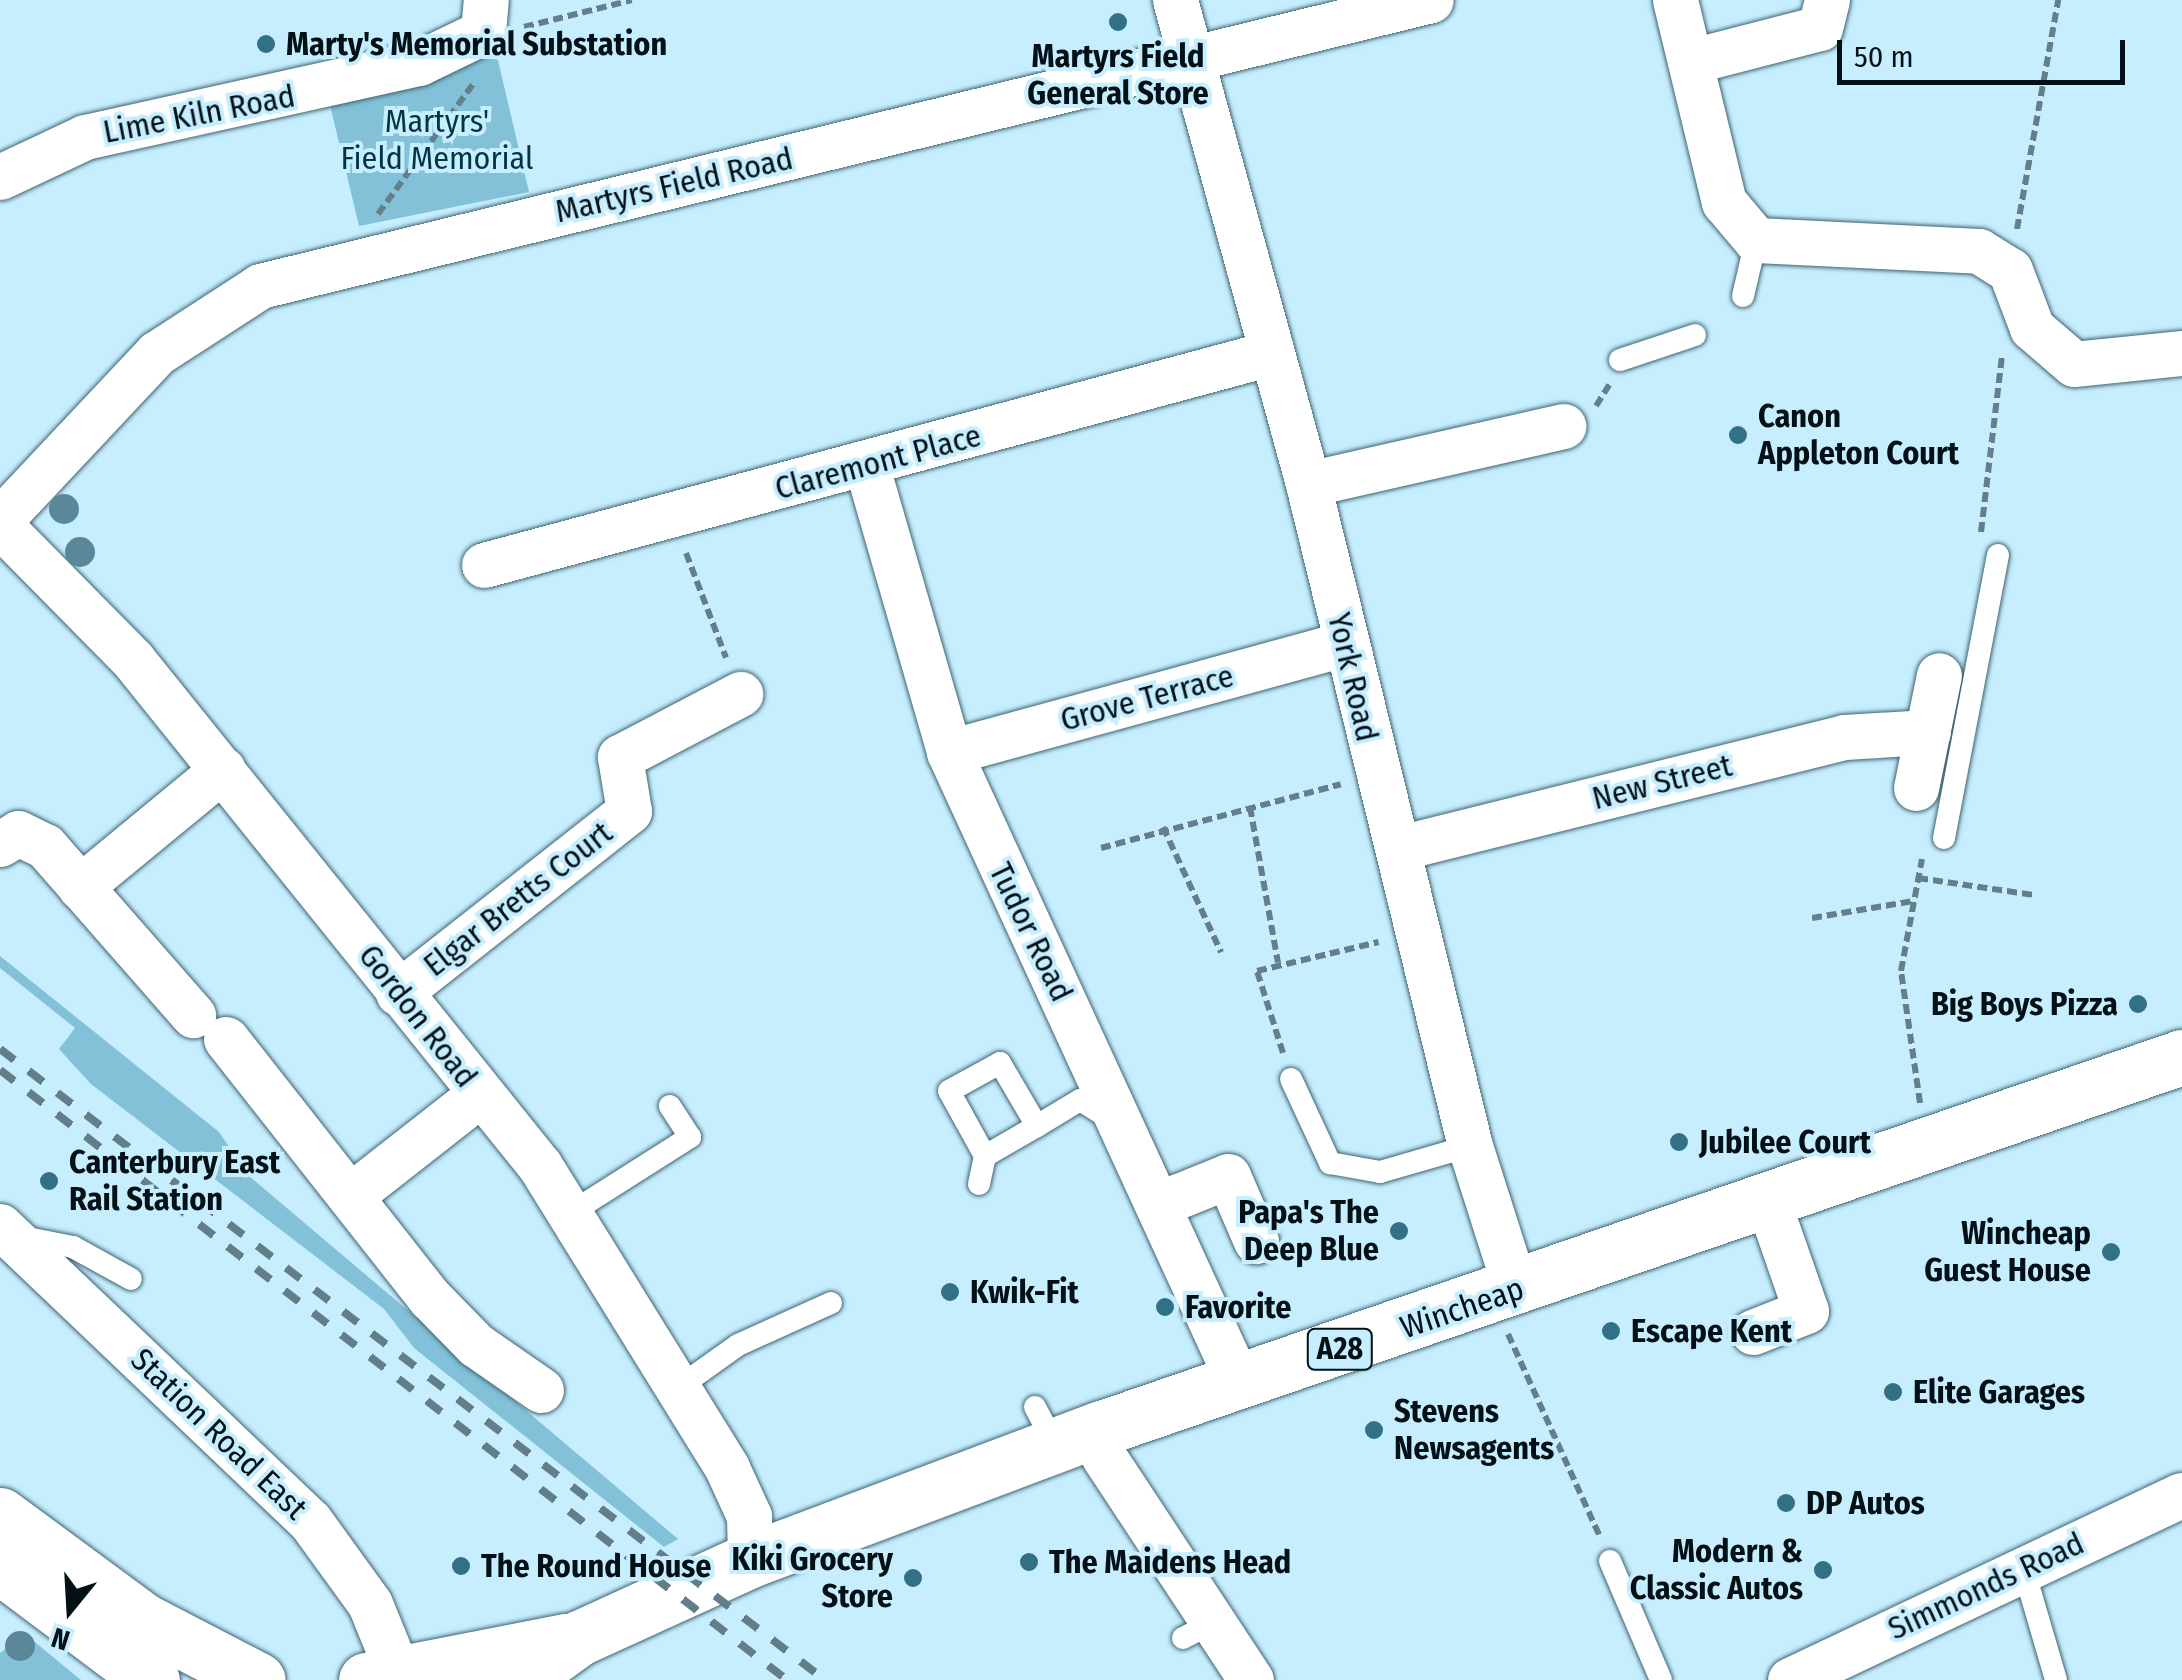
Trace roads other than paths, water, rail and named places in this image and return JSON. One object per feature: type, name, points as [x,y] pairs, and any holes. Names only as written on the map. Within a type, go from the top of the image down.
[{"type":"highway","name":"Wincheap","points":[[521,1680],[579,1638],[750,1560],[1063,1428],[1238,1381],[1504,1294],[1655,1234],[1768,1202],[2182,1057]]},
{"type":"highway","points":[[0,1515],[144,1620],[258,1680]]},
{"type":"highway","points":[[0,1566],[152,1680]]},
{"type":"highway","name":"Wincheap","points":[[382,1677],[579,1638]]},
{"type":"street","name":"York Road","points":[[1175,0],[1188,64],[1308,484],[1376,775],[1420,934],[1504,1294]]},
{"type":"street","name":"Martyrs Field Road","points":[[0,523],[188,328],[260,286],[341,260],[1188,64],[1431,0]]},
{"type":"street","points":[[1675,0],[1724,202],[1756,240],[1979,251],[2010,270],[2032,328],[2074,364],[2182,353]]},
{"type":"street","points":[[1692,61],[1820,28],[1827,0]]},
{"type":"street","name":"Lime Kiln Road","points":[[0,177],[85,137],[296,96],[419,64],[478,24]]},
{"type":"street","name":"Claremont Place","points":[[483,563],[867,467],[1270,353]]},
{"type":"street","points":[[1308,484],[1564,426]]},
{"type":"street","name":"Tudor Road","points":[[867,467],[949,752],[1161,1204],[1238,1381]]},
{"type":"street","name":"Gordon Road","points":[[0,523],[133,660],[572,1212],[686,1399],[749,1516],[750,1560]]},
{"type":"street","name":"Grove Terrace","points":[[949,752],[1345,644]]},
{"type":"street","points":[[1916,788],[1945,734],[1939,675]]},
{"type":"street","name":"Elgar Bretts Court","points":[[398,993],[629,811],[620,758],[740,694]]},
{"type":"street","name":"New Street","points":[[1399,848],[1844,737],[1945,734]]},
{"type":"street","points":[[80,888],[223,769]]},
{"type":"street","points":[[0,844],[18,833],[45,846],[210,1027],[476,1345],[541,1390]]},
{"type":"street","points":[[350,1196],[480,1094]]},
{"type":"street","points":[[1161,1204],[1228,1176],[1256,1241]]},
{"type":"street","points":[[1753,1332],[1806,1311],[1768,1202]]},
{"type":"street","name":"Station Road East","points":[[6,1224],[57,1286],[310,1521],[370,1604],[382,1677]]},
{"type":"street","points":[[1063,1428],[1104,1458],[1198,1630],[1244,1677]]},
{"type":"street","name":"Simmonds Road","points":[[1813,1675],[2023,1567],[2182,1494]]},
{"type":"lane","points":[[1743,296],[1756,240]]},
{"type":"lane","points":[[1620,360],[1695,335]]},
{"type":"lane","points":[[1944,838],[1945,734],[1998,555]]},
{"type":"lane","points":[[979,1184],[985,1156],[949,1091],[1000,1063],[1037,1126]]},
{"type":"lane","points":[[1290,1079],[1330,1163],[1380,1172],[1470,1146]]},
{"type":"lane","points":[[985,1156],[1080,1100],[1124,1124]]},
{"type":"lane","points":[[572,1212],[690,1137],[670,1106]]},
{"type":"lane","points":[[6,1224],[73,1247],[132,1279]]},
{"type":"lane","points":[[6,1224],[73,1247]]},
{"type":"lane","points":[[686,1399],[738,1345],[830,1303]]},
{"type":"lane","points":[[1610,1561],[1661,1680]]},
{"type":"lane","points":[[2023,1567],[2056,1680]]},
{"type":"railway","points":[[0,1049],[825,1680]]},
{"type":"railway","points":[[0,1070],[787,1680]]},
{"type":"place","name":"Martyrs Field General Store","points":[[1118,22]]},
{"type":"place","name":"Marty's Memorial Substation","points":[[266,44]]},
{"type":"place","name":"Canon Appleton Court","points":[[1738,435]]},
{"type":"place","name":"Big Boys Pizza","points":[[2138,1004]]},
{"type":"place","name":"Jubilee Court","points":[[1679,1142]]},
{"type":"place","name":"Canterbury East Rail Station","points":[[49,1181]]},
{"type":"place","name":"Papa's The Deep Blue","points":[[1399,1231]]},
{"type":"place","name":"Wincheap Guest House","points":[[2111,1252]]},
{"type":"place","name":"Kwik-Fit","points":[[950,1292]]},
{"type":"place","name":"Favorite","points":[[1165,1307]]},
{"type":"place","name":"Escape Kent","points":[[1611,1331]]},
{"type":"place","name":"Elite Garages","points":[[1893,1392]]},
{"type":"place","name":"Stevens Newsagents","points":[[1374,1430]]},
{"type":"place","name":"DP Autos","points":[[1786,1503]]},
{"type":"place","name":"The Maidens Head","points":[[1029,1562]]},
{"type":"place","name":"The Round House","points":[[461,1566]]},
{"type":"place","name":"Modern & Classic Autos","points":[[1823,1570]]},
{"type":"place","name":"Kiki Grocery Store","points":[[913,1578]]},
{"type":"park label","name":"Martyrs' Field Memorial","points":[[437,140]]}]
